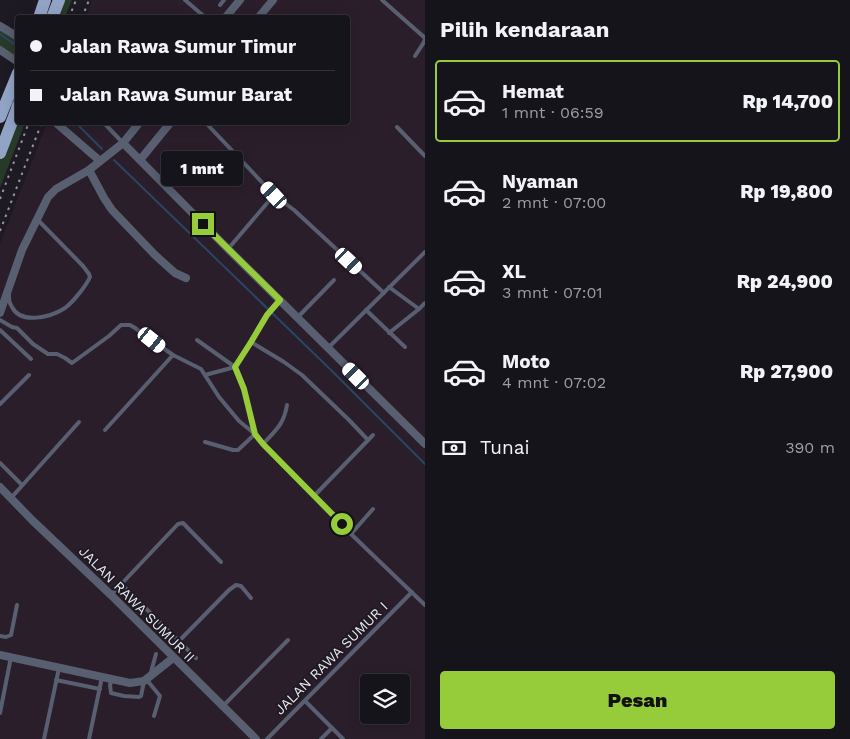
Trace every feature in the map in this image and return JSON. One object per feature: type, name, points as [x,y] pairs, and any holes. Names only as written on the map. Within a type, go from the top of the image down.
[{"type":"main road","points":[[40,15],[46,0]]},
{"type":"main road","points":[[53,15],[58,0]]},
{"type":"main road","points":[[0,117],[15,80]]},
{"type":"main road","points":[[0,153],[15,114]]},
{"type":"street","points":[[228,15],[240,0]]},
{"type":"street","points":[[261,15],[273,0]]},
{"type":"street","points":[[0,26],[15,35]]},
{"type":"street","points":[[0,50],[15,60]]},
{"type":"street","points":[[58,125],[100,161]]},
{"type":"street","points":[[0,313],[22,250],[52,193],[89,170],[123,143],[138,125]]},
{"type":"street","points":[[140,160],[169,125]]},
{"type":"street","points":[[123,143],[228,249],[277,303],[297,318],[425,444]]},
{"type":"street","points":[[89,170],[112,210],[175,274],[186,278]]},
{"type":"street","name":"JALAN RAWA SUMUR II","points":[[0,487],[111,594],[256,739]]},
{"type":"street","points":[[0,655],[130,683],[148,678],[173,658]]},
{"type":"lane","points":[[48,15],[54,0]]},
{"type":"lane","points":[[185,0],[202,15]]},
{"type":"lane","points":[[220,4],[224,0]]},
{"type":"lane","points":[[382,0],[425,38],[415,56]]},
{"type":"lane","points":[[0,140],[15,102]]},
{"type":"lane","points":[[106,125],[123,143]]},
{"type":"lane","points":[[208,125],[274,195],[294,210],[384,293]]},
{"type":"lane","points":[[397,127],[425,156]]},
{"type":"lane","points":[[228,249],[274,195]]},
{"type":"lane","points":[[12,277],[8,300],[13,309],[20,315],[28,318],[45,317],[65,308],[88,280],[89,274],[37,219]]},
{"type":"lane","points":[[328,348],[425,252]]},
{"type":"lane","points":[[297,318],[334,280]]},
{"type":"lane","points":[[389,287],[419,309]]},
{"type":"lane","points":[[389,333],[425,302]]},
{"type":"lane","points":[[205,375],[235,367],[267,315],[277,303]]},
{"type":"lane","points":[[366,310],[405,347]]},
{"type":"lane","points":[[0,320],[17,328],[33,344],[48,354],[57,354],[72,363],[109,336],[120,325],[130,325],[141,331],[163,349],[201,369],[219,397],[239,421],[255,434],[351,534],[425,605]]},
{"type":"lane","points":[[5,335],[12,327]]},
{"type":"lane","points":[[0,330],[31,359]]},
{"type":"lane","points":[[197,340],[235,367],[244,389],[255,434]]},
{"type":"lane","points":[[251,342],[302,375],[368,440]]},
{"type":"lane","points":[[105,430],[173,355]]},
{"type":"lane","points":[[0,404],[28,375]]},
{"type":"lane","points":[[263,444],[282,423],[287,405]]},
{"type":"lane","points":[[10,498],[79,422]]},
{"type":"lane","points":[[205,442],[238,450],[255,434]]},
{"type":"lane","points":[[314,496],[373,435]]},
{"type":"lane","points":[[0,463],[22,485]]},
{"type":"lane","points":[[351,534],[374,509]]},
{"type":"lane","points":[[111,594],[180,523],[183,523],[221,562]]},
{"type":"lane","points":[[121,584],[196,658]]},
{"type":"lane","points":[[179,641],[236,585],[241,586],[251,598]]},
{"type":"lane","name":"JALAN RAWA SUMUR I","points":[[267,739],[412,592]]},
{"type":"lane","points":[[0,636],[6,637],[11,635],[17,605]]},
{"type":"lane","points":[[223,706],[288,640]]},
{"type":"lane","points":[[112,679],[111,693],[139,697],[151,672],[156,654]]},
{"type":"lane","points":[[0,712],[11,657]]},
{"type":"lane","points":[[44,739],[59,668]]},
{"type":"lane","points":[[89,739],[102,677]]},
{"type":"lane","points":[[148,678],[160,696],[154,716]]},
{"type":"lane","points":[[56,680],[100,689]]},
{"type":"lane","points":[[305,700],[342,739]]},
{"type":"lane","points":[[321,739],[332,728]]},
{"type":"shaded area","points":[[92,0],[425,0],[425,739],[0,739],[0,244],[46,125],[350,125],[350,15],[87,15]]},
{"type":"green space","points":[[59,0],[72,0],[66,15],[53,15]]},
{"type":"green space","points":[[0,25],[15,36],[15,61],[0,50]]},
{"type":"green space","points":[[16,125],[24,125],[0,188],[0,152]]},
{"type":"waterway","points":[[0,34],[15,45]]},
{"type":"waterway","points":[[78,125],[102,149]]},
{"type":"waterway","points":[[114,160],[425,464]]},
{"type":"railway","points":[[70,15],[76,0]]},
{"type":"railway","points":[[83,15],[89,0]]},
{"type":"railway","points":[[0,199],[28,125]]},
{"type":"railway","points":[[0,231],[41,125]]},
{"type":"route","points":[[203,224],[280,300],[267,315],[235,367],[244,389],[255,434],[342,524]]}]
